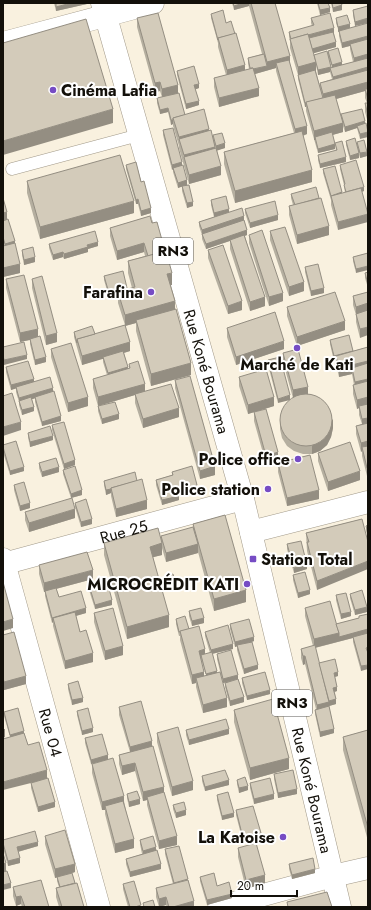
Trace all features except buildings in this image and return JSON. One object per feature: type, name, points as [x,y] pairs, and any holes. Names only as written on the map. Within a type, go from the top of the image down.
[{"type":"main road","points":[[3,43],[103,9],[152,3]]},
{"type":"main road","name":"Rue Koné Bourama","points":[[103,9],[243,499],[340,907]]},
{"type":"main road","name":"Rue 25","points":[[3,562],[243,499]]},
{"type":"main road","points":[[251,532],[368,502]]},
{"type":"main road","name":"Rue 04","points":[[3,562],[99,907]]},
{"type":"main road","points":[[219,907],[368,868]]},
{"type":"lane","points":[[12,169],[140,135]]},
{"type":"place","name":"Cinéma Lafia","points":[[53,90]]},
{"type":"place","name":"Farafina","points":[[151,292]]},
{"type":"place","name":"Marché de Kati","points":[[297,348]]},
{"type":"place","name":"Police office","points":[[298,459]]},
{"type":"place","name":"Police station","points":[[268,489]]},
{"type":"place","name":"Station Total","points":[[253,559]]},
{"type":"place","name":"MICROCRÉDIT KATI","points":[[247,584]]},
{"type":"place","name":"La Katoise","points":[[283,837]]}]
